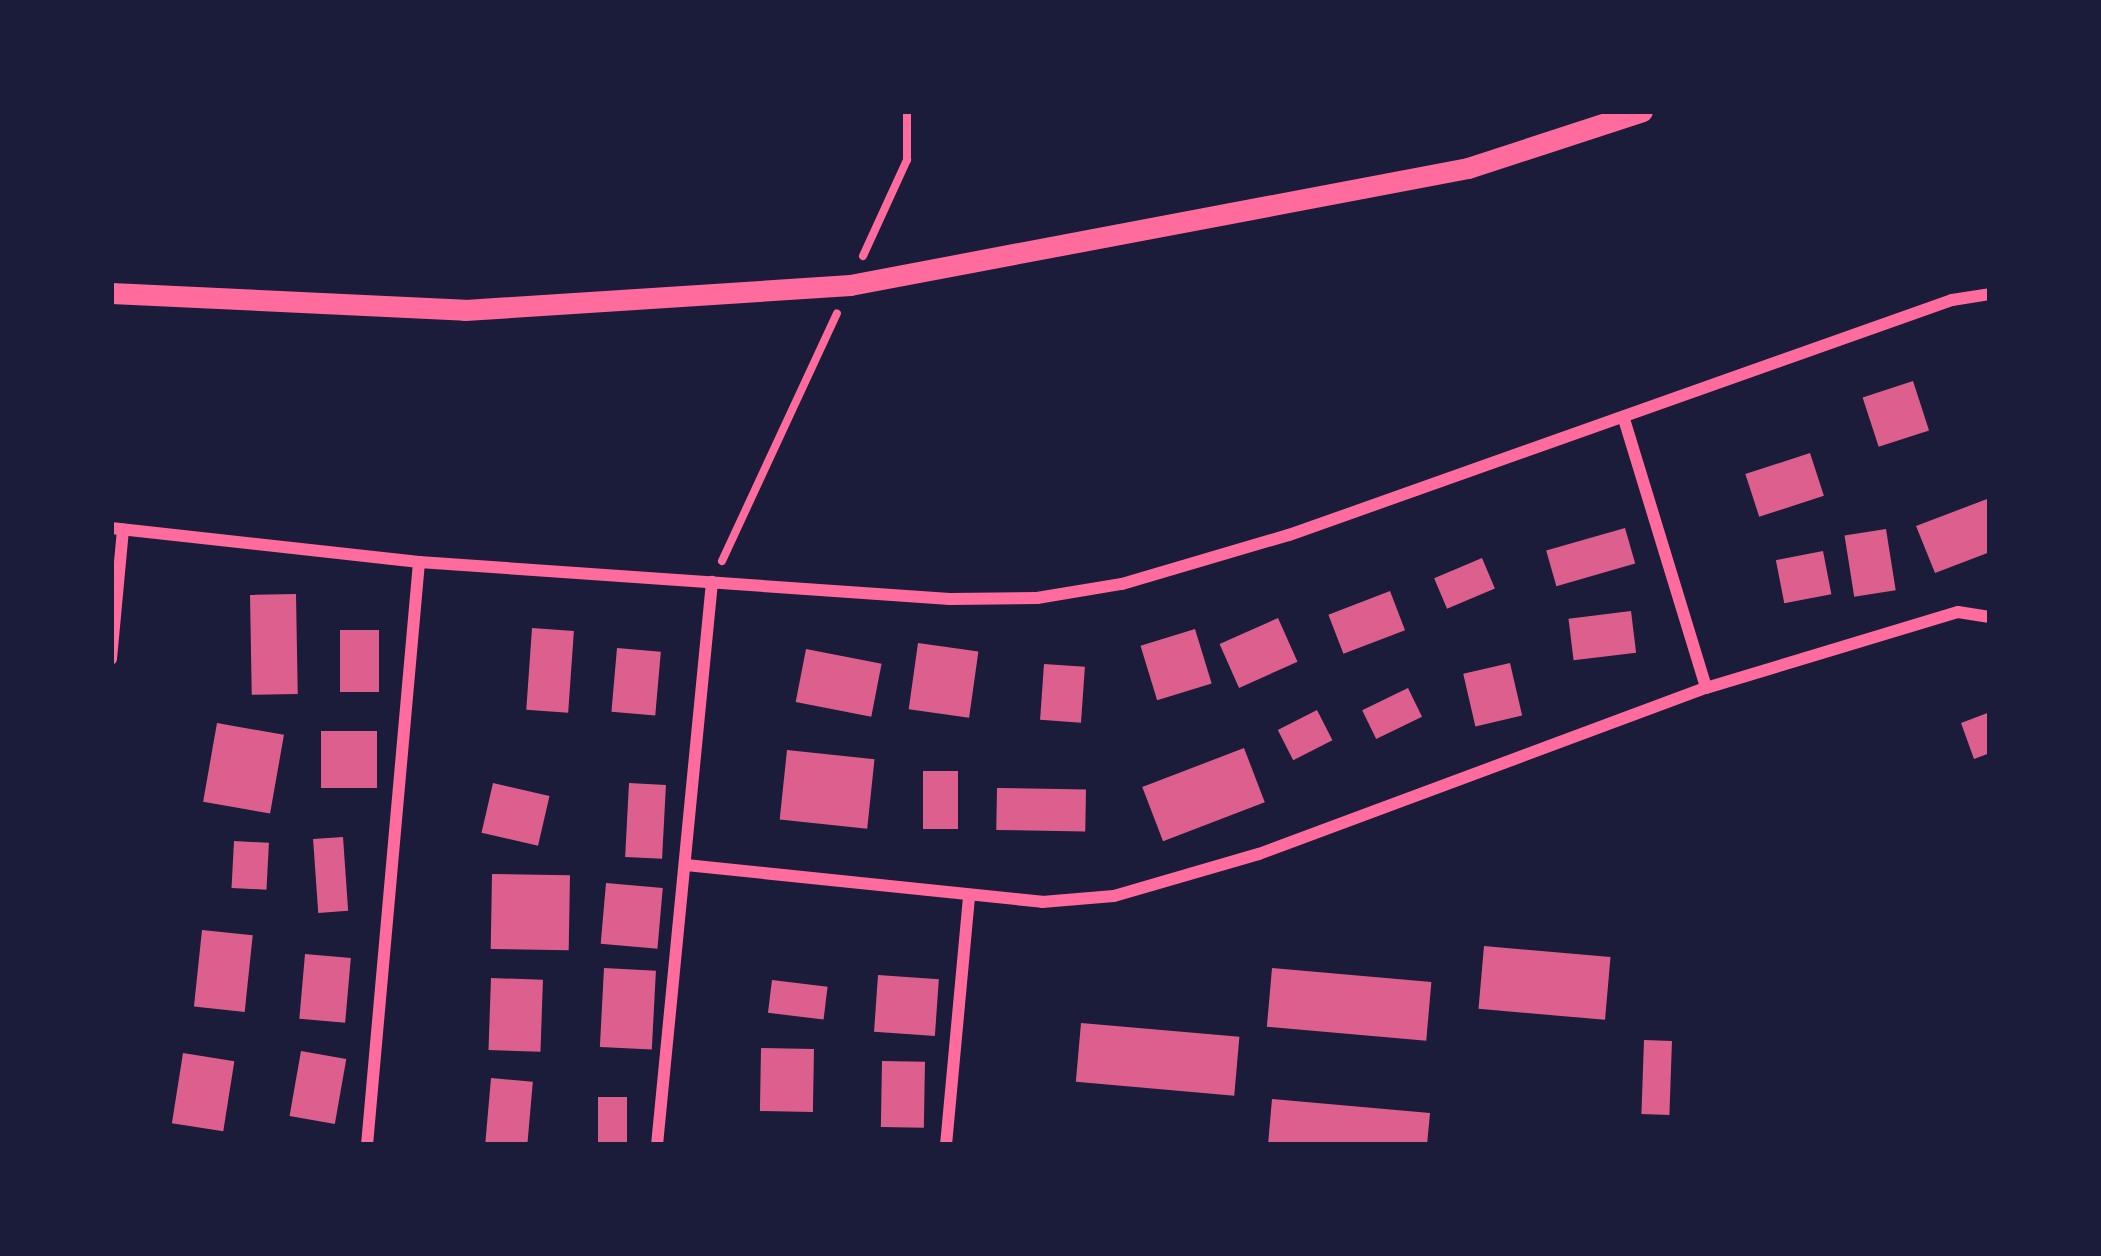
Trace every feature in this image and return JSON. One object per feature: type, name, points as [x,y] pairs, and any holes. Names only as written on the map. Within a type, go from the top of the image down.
[{"type":"street","points":[[111,293],[465,310],[850,285],[1468,168],[1642,111]]},
{"type":"street","points":[[111,659],[117,529],[419,562],[950,599],[1037,598],[1122,584],[1624,419],[1952,300],[1990,294]]},
{"type":"street","points":[[1624,419],[1706,688]]},
{"type":"street","points":[[368,1145],[419,562]]},
{"type":"street","points":[[657,1145],[712,583]]},
{"type":"street","points":[[686,866],[1042,902],[1114,896],[1281,846],[1706,688],[1958,613],[1990,616]]},
{"type":"street","points":[[946,1145],[969,896]]},
{"type":"path","points":[[712,583],[908,160],[907,111]]},
{"type":"building","points":[[1913,381],[1929,430],[1879,447],[1863,397]]},
{"type":"building","points":[[1810,453],[1824,496],[1759,517],[1745,474]]},
{"type":"building","points":[[1987,499],[1990,552],[1935,573],[1916,526]]},
{"type":"building","points":[[1625,528],[1635,564],[1556,586],[1546,551]]},
{"type":"building","points":[[1886,529],[1896,590],[1854,597],[1845,536]]},
{"type":"building","points":[[1823,551],[1831,594],[1784,603],[1776,560]]},
{"type":"building","points":[[1482,558],[1495,588],[1447,609],[1434,578]]},
{"type":"building","points":[[1390,591],[1405,630],[1343,654],[1328,615]]},
{"type":"building","points":[[296,594],[298,694],[252,695],[250,595]]},
{"type":"building","points":[[1631,611],[1636,653],[1574,660],[1568,619]]},
{"type":"building","points":[[1278,618],[1298,662],[1239,688],[1220,644]]},
{"type":"building","points":[[532,628],[574,631],[568,713],[526,710]]},
{"type":"building","points":[[1195,629],[1212,684],[1157,700],[1140,646]]},
{"type":"building","points":[[340,630],[379,630],[379,692],[340,692]]},
{"type":"building","points":[[918,643],[978,651],[969,718],[909,709]]},
{"type":"building","points":[[617,648],[661,652],[655,716],[611,712]]},
{"type":"building","points":[[806,649],[882,664],[871,717],[796,702]]},
{"type":"building","points":[[1510,663],[1522,716],[1475,726],[1463,674]]},
{"type":"building","points":[[1044,664],[1085,667],[1081,723],[1040,720]]},
{"type":"building","points":[[1408,688],[1422,717],[1376,739],[1362,710]]},
{"type":"building","points":[[1317,710],[1332,740],[1293,760],[1278,730]]},
{"type":"building","points":[[1990,712],[1990,753],[1974,759],[1961,723]]},
{"type":"building","points":[[217,723],[284,735],[270,814],[203,802]]},
{"type":"building","points":[[321,731],[377,731],[377,788],[321,788]]},
{"type":"building","points":[[1244,748],[1265,802],[1163,841],[1142,787]]},
{"type":"building","points":[[787,750],[875,759],[867,829],[780,820]]},
{"type":"building","points":[[923,771],[958,771],[958,829],[923,829]]},
{"type":"building","points":[[493,783],[550,796],[538,846],[482,833]]},
{"type":"building","points":[[629,783],[666,785],[662,859],[625,857]]},
{"type":"building","points":[[997,788],[1086,790],[1085,832],[996,830]]},
{"type":"building","points":[[343,837],[348,911],[318,913],[313,839]]},
{"type":"building","points":[[234,841],[269,843],[266,890],[232,888]]},
{"type":"building","points":[[492,874],[570,875],[569,950],[491,949]]},
{"type":"building","points":[[606,883],[663,888],[657,949],[601,944]]},
{"type":"building","points":[[202,930],[253,935],[245,1012],[194,1007]]},
{"type":"building","points":[[1484,946],[1611,957],[1605,1020],[1479,1009]]},
{"type":"building","points":[[305,954],[351,958],[345,1023],[299,1019]]},
{"type":"building","points":[[604,968],[656,971],[652,1050],[600,1047]]},
{"type":"building","points":[[1272,968],[1431,982],[1426,1041],[1267,1027]]},
{"type":"building","points":[[878,975],[939,979],[935,1036],[874,1032]]},
{"type":"building","points":[[491,978],[543,980],[540,1052],[488,1050]]},
{"type":"building","points":[[772,980],[828,987],[824,1020],[768,1013]]},
{"type":"building","points":[[1081,1023],[1239,1037],[1234,1096],[1076,1082]]},
{"type":"building","points":[[1644,1040],[1672,1041],[1669,1115],[1641,1114]]},
{"type":"building","points":[[761,1048],[814,1049],[813,1112],[760,1111]]},
{"type":"building","points":[[301,1051],[346,1059],[335,1124],[290,1116]]},
{"type":"building","points":[[183,1053],[234,1061],[223,1131],[172,1123]]},
{"type":"building","points":[[882,1061],[925,1062],[924,1128],[881,1127]]},
{"type":"building","points":[[491,1078],[533,1082],[527,1145],[485,1145]]},
{"type":"building","points":[[598,1097],[627,1097],[627,1145],[598,1145]]},
{"type":"building","points":[[1272,1099],[1430,1113],[1427,1145],[1268,1145]]}]
